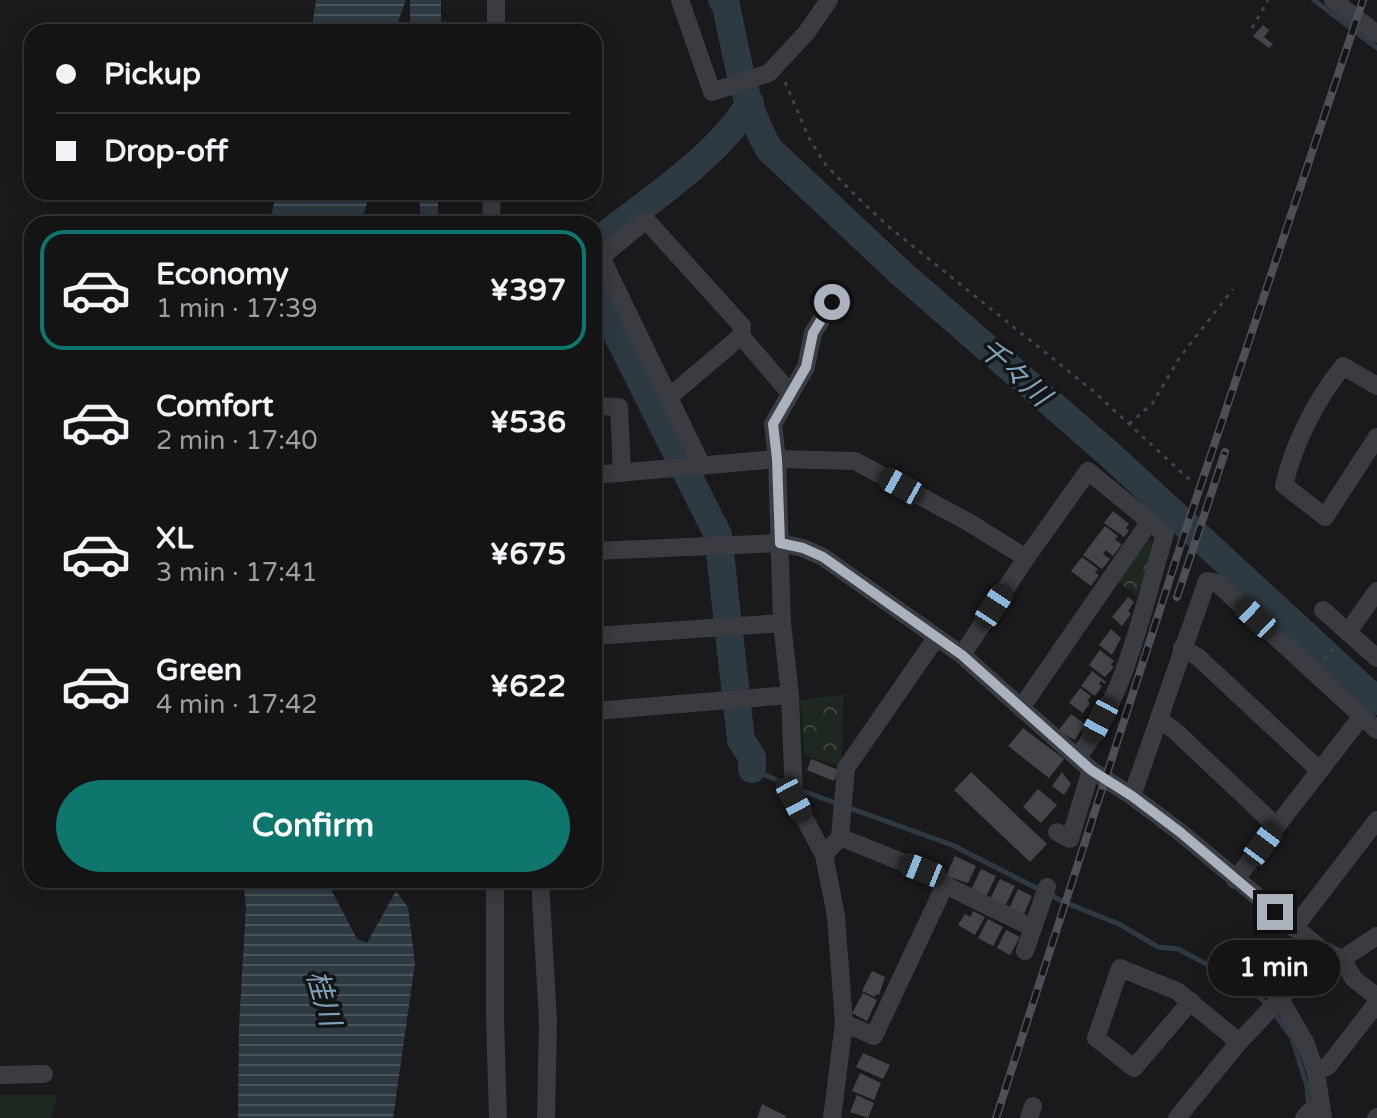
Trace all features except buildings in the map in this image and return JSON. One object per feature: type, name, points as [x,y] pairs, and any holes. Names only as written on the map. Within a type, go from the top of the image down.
[{"type":"street","points":[[496,0],[496,24]]},
{"type":"street","points":[[680,0],[712,92],[773,69],[807,32],[829,0]]},
{"type":"street","points":[[1333,0],[1377,34]]},
{"type":"street","points":[[602,253],[646,220],[742,326],[741,336],[669,397]]},
{"type":"street","points":[[602,264],[702,466]]},
{"type":"street","points":[[832,302],[813,333],[806,367],[773,424],[794,799],[824,855],[836,916],[844,1023],[832,1118]]},
{"type":"street","points":[[741,336],[790,393]]},
{"type":"street","points":[[1377,386],[1343,366],[1322,393],[1293,450],[1284,485],[1325,517],[1377,437]]},
{"type":"street","points":[[602,406],[619,407],[622,473]]},
{"type":"street","points":[[602,474],[777,459],[855,461],[970,523],[1026,558]]},
{"type":"street","points":[[962,655],[1088,471],[1165,534],[1120,684],[1087,745],[1077,757]]},
{"type":"street","points":[[1021,708],[1150,521]]},
{"type":"street","points":[[602,551],[780,543],[803,548],[823,557],[962,655],[1091,770],[1180,832],[1321,949],[1342,959],[1354,979],[1377,1000],[1328,1066],[1316,1072]]},
{"type":"street","points":[[1132,796],[1207,581],[1217,583],[1377,730]]},
{"type":"street","points":[[1345,636],[1377,591]]},
{"type":"street","points":[[1323,610],[1345,636],[1377,658]]},
{"type":"street","points":[[602,635],[782,623]]},
{"type":"street","points":[[824,855],[840,837],[846,768],[936,638]]},
{"type":"street","points":[[1182,648],[1198,657],[1319,770]]},
{"type":"street","points":[[602,710],[790,695]]},
{"type":"street","points":[[1235,880],[1362,716]]},
{"type":"street","points":[[1159,720],[1173,729],[1276,826]]},
{"type":"street","points":[[1057,832],[1070,839],[1091,770]]},
{"type":"street","points":[[1294,928],[1377,820]]},
{"type":"street","points":[[840,837],[922,870],[945,885],[1033,928]]},
{"type":"street","points":[[844,1023],[874,1036],[945,885]]},
{"type":"street","points":[[495,888],[498,1118]]},
{"type":"street","points":[[540,888],[548,1021],[546,1118]]},
{"type":"street","points":[[1025,951],[1046,891]]},
{"type":"street","points":[[1342,959],[1377,936]]},
{"type":"street","points":[[1177,1118],[1321,949]]},
{"type":"street","points":[[1191,1001],[1134,1068],[1096,1038],[1120,968],[1177,991],[1191,1001],[1239,1042]]},
{"type":"street","points":[[1280,999],[1305,1042],[1316,1072],[1322,1113],[1308,1113],[1304,1118]]},
{"type":"street","points":[[0,1075],[44,1074]]},
{"type":"path","points":[[1252,28],[1268,0]]},
{"type":"path","points":[[773,69],[825,164],[889,227],[1092,390],[1191,481]]},
{"type":"path","points":[[1129,424],[1152,404],[1180,357],[1233,289]]},
{"type":"path","points":[[1320,664],[1345,636]]},
{"type":"green space","points":[[1147,538],[1155,543],[1137,596],[1117,581]]},
{"type":"green space","points":[[844,695],[841,767],[805,755],[800,700]]},
{"type":"green space","points":[[0,1095],[57,1095],[52,1118],[0,1118]]},
{"type":"water","points":[[316,0],[406,0],[397,24],[312,24]]},
{"type":"water","points":[[410,0],[441,0],[441,24],[410,24]]},
{"type":"water","points":[[275,200],[368,200],[363,216],[271,216]]},
{"type":"water","points":[[420,200],[438,200],[438,216],[420,216]]},
{"type":"water","name":"桂川","points":[[244,888],[330,888],[357,939],[367,943],[396,891],[408,907],[415,963],[393,1118],[238,1118],[239,1027],[246,908]]},
{"type":"waterway","name":"千々川","points":[[722,0],[726,5],[747,97],[769,149],[902,274],[1108,453],[1377,701]]},
{"type":"waterway","name":"千々川","points":[[726,5],[727,0]]},
{"type":"waterway","points":[[1314,0],[1377,48]]},
{"type":"waterway","points":[[602,238],[699,161],[736,123],[750,103]]},
{"type":"waterway","points":[[602,304],[718,535],[741,740],[752,757],[752,769]]},
{"type":"waterway","points":[[752,769],[788,785]]},
{"type":"waterway","points":[[797,789],[952,845],[1064,902],[1119,924],[1158,947],[1178,949],[1227,975],[1238,976],[1274,1013],[1292,1038],[1307,1086],[1309,1109]]},
{"type":"railway","points":[[996,1118],[1182,541],[1363,0]]},
{"type":"railway","points":[[1177,597],[1225,452]]},
{"type":"route","points":[[832,302],[813,333],[806,367],[773,424],[780,543],[823,557],[962,655],[1091,770],[1180,832],[1275,912]]}]
